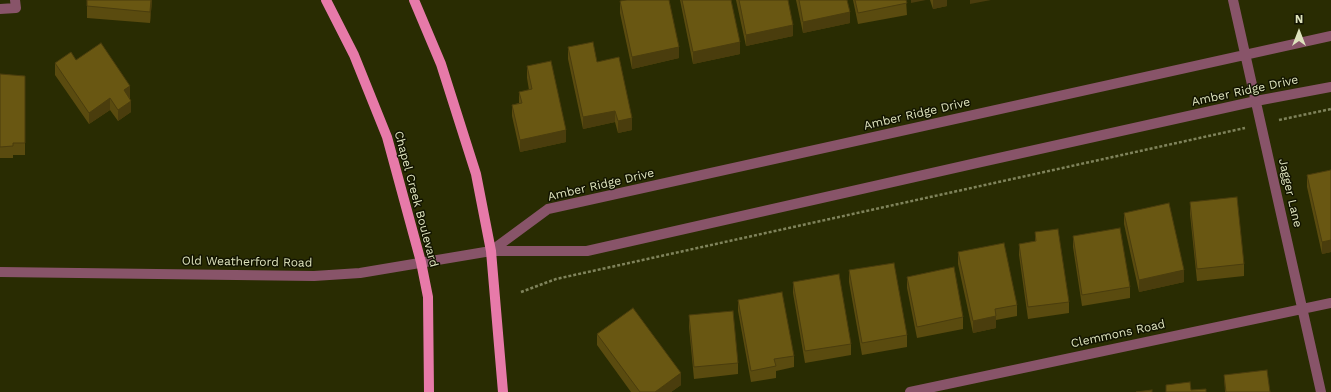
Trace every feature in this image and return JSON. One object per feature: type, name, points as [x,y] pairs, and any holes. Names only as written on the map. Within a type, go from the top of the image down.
[{"type":"main road","name":"Chapel Creek Boulevard","points":[[326,0],[354,55],[387,137],[421,262],[428,297],[429,392]]},
{"type":"main road","points":[[414,0],[441,64],[462,126],[476,174],[491,251],[503,392]]},
{"type":"street","name":"Jagger Lane","points":[[1233,0],[1321,392]]},
{"type":"street","points":[[0,9],[15,4]]},
{"type":"street","name":"Amber Ridge Drive","points":[[491,251],[548,209],[1246,53],[1331,36]]},
{"type":"street","name":"Amber Ridge Drive","points":[[491,251],[587,251],[1256,101],[1331,87]]},
{"type":"street","name":"Old Weatherford Road","points":[[0,272],[314,276],[360,273],[491,251]]},
{"type":"street","name":"Clemmons Road","points":[[910,392],[1331,303]]},
{"type":"path","points":[[521,292],[556,279],[1331,109]]},
{"type":"building","points":[[87,0],[151,0],[150,12],[87,6]]},
{"type":"building","points":[[669,0],[679,47],[632,57],[620,1]]},
{"type":"building","points":[[682,0],[731,0],[740,42],[693,52]]},
{"type":"building","points":[[739,0],[788,0],[793,25],[746,35]]},
{"type":"building","points":[[799,0],[847,0],[850,12],[803,22]]},
{"type":"building","points":[[855,0],[906,0],[907,3],[858,13]]},
{"type":"building","points":[[593,42],[597,62],[619,57],[632,118],[618,121],[615,111],[583,117],[568,47]]},
{"type":"building","points":[[101,43],[130,86],[124,90],[131,101],[118,110],[110,98],[89,113],[55,63],[71,52],[76,60]]},
{"type":"building","points":[[551,61],[566,130],[520,140],[512,105],[522,103],[519,92],[532,89],[527,66]]},
{"type":"building","points":[[0,74],[25,76],[25,143],[13,143],[13,146],[0,147]]},
{"type":"building","points":[[1331,170],[1331,240],[1322,242],[1307,175]]},
{"type":"building","points":[[1237,197],[1244,264],[1197,269],[1190,202]]},
{"type":"building","points":[[1169,203],[1184,270],[1139,280],[1124,213]]},
{"type":"building","points":[[1120,228],[1130,287],[1082,295],[1073,236]]},
{"type":"building","points":[[1058,229],[1069,302],[1028,307],[1019,244],[1036,241],[1035,232]]},
{"type":"building","points":[[1004,243],[1017,305],[995,309],[996,316],[973,321],[958,252]]},
{"type":"building","points":[[894,263],[907,335],[862,343],[849,270]]},
{"type":"building","points":[[954,267],[963,317],[917,327],[907,277]]},
{"type":"building","points":[[839,274],[851,344],[805,351],[793,282]]},
{"type":"building","points":[[782,292],[794,356],[774,359],[776,366],[751,371],[738,300]]},
{"type":"building","points":[[633,308],[681,373],[655,392],[640,392],[597,334]]},
{"type":"building","points":[[733,311],[738,363],[694,367],[689,315]]},
{"type":"building","points":[[1267,370],[1270,392],[1226,392],[1224,375]]},
{"type":"building","points":[[1190,382],[1191,390],[1206,389],[1206,392],[1166,392],[1166,385]]},
{"type":"building","points":[[1152,390],[1152,392],[1136,392]]}]
